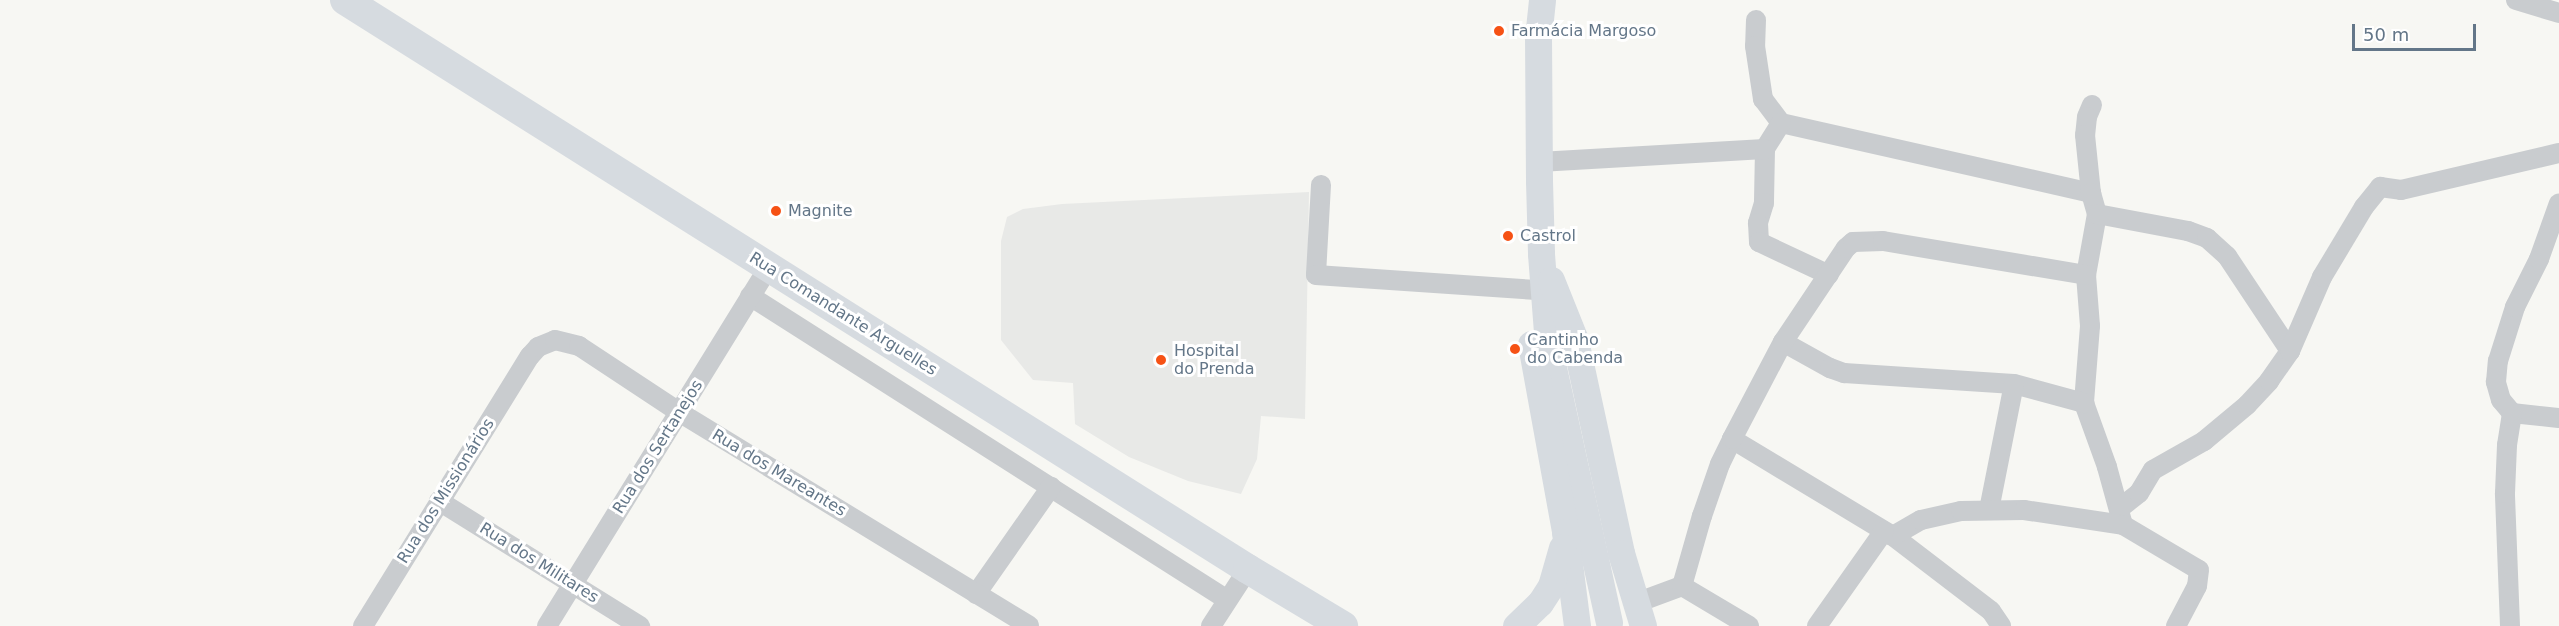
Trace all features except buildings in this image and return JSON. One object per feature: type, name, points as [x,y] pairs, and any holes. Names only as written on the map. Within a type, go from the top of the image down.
[{"type":"main road","name":"Rua Comandante Arguelles","points":[[345,0],[1248,569],[1343,626]]},
{"type":"main road","name":"Rua Comandante Arguelles","points":[[371,0],[1368,626]]},
{"type":"main road","points":[[1542,0],[1538,37],[1541,254],[1531,348],[1565,532],[1577,626]]},
{"type":"main road","points":[[1541,254],[1575,340],[1621,553],[1631,619]]},
{"type":"main road","points":[[1516,626],[1540,603],[1551,586],[1565,532]]},
{"type":"street","points":[[2516,0],[2559,13]]},
{"type":"street","points":[[1756,20],[1755,46],[1763,99],[1781,123],[2091,193]]},
{"type":"street","points":[[2092,105],[2087,117],[2085,135],[2091,193],[2097,214],[2086,275],[2090,326],[2084,403],[2121,516]]},
{"type":"street","points":[[1781,123],[1766,149],[1764,203],[1758,223],[1759,243],[1829,275]]},
{"type":"street","points":[[1539,162],[1766,149]]},
{"type":"street","points":[[2121,516],[2139,493],[2152,470],[2204,441],[2247,405],[2269,381],[2290,351],[2322,277],[2364,207],[2380,187],[2401,190],[2559,153]]},
{"type":"street","points":[[1321,185],[1316,275],[1537,290]]},
{"type":"street","points":[[2559,203],[2539,259],[2515,308],[2498,362],[2496,381],[2501,399],[2512,413],[2559,418]]},
{"type":"street","points":[[2097,214],[2188,231],[2207,238],[2227,256],[2290,351]]},
{"type":"street","points":[[1631,619],[1682,586],[1702,516],[1720,464],[1732,439],[1783,342],[1846,248],[1860,240],[1883,241],[2086,275]]},
{"type":"street","name":"Rua dos Sertanejos","points":[[547,626],[769,267]]},
{"type":"street","points":[[750,296],[1226,599]]},
{"type":"street","name":"Rua dos Mareantes","points":[[530,356],[547,342],[555,340],[572,342],[679,412],[1029,626]]},
{"type":"street","points":[[1783,342],[1830,368],[1844,373],[2014,384],[2084,403]]},
{"type":"street","name":"Rua dos Missionários","points":[[363,626],[530,356]]},
{"type":"street","points":[[1989,510],[2014,384]]},
{"type":"street","points":[[2510,626],[2505,493],[2507,445],[2512,413]]},
{"type":"street","points":[[1732,439],[1888,534],[1991,611],[2001,626]]},
{"type":"street","points":[[976,594],[1051,487]]},
{"type":"street","name":"Rua dos Militares","points":[[439,501],[640,626]]},
{"type":"street","points":[[1817,626],[1888,534],[1920,520],[1961,511],[1989,510],[2121,516],[2199,570],[2197,586],[2176,626]]},
{"type":"street","points":[[1211,626],[1226,599],[1248,569]]},
{"type":"street","points":[[1682,586],[1749,626]]},
{"type":"shaded area","name":"Hospital do Prenda","points":[[1309,192],[1305,419],[1261,416],[1257,459],[1241,494],[1188,481],[1129,457],[1075,424],[1073,383],[1033,380],[1001,340],[1001,241],[1007,217],[1023,209],[1062,204]]},
{"type":"place","name":"Farmácia Margoso","points":[[1499,31]]},
{"type":"place","name":"Magnite","points":[[776,211]]},
{"type":"place","name":"Castrol","points":[[1508,236]]},
{"type":"place","name":"Cantinho do Cabenda","points":[[1515,349]]},
{"type":"place","name":"Hospital do Prenda","points":[[1161,360]]}]
